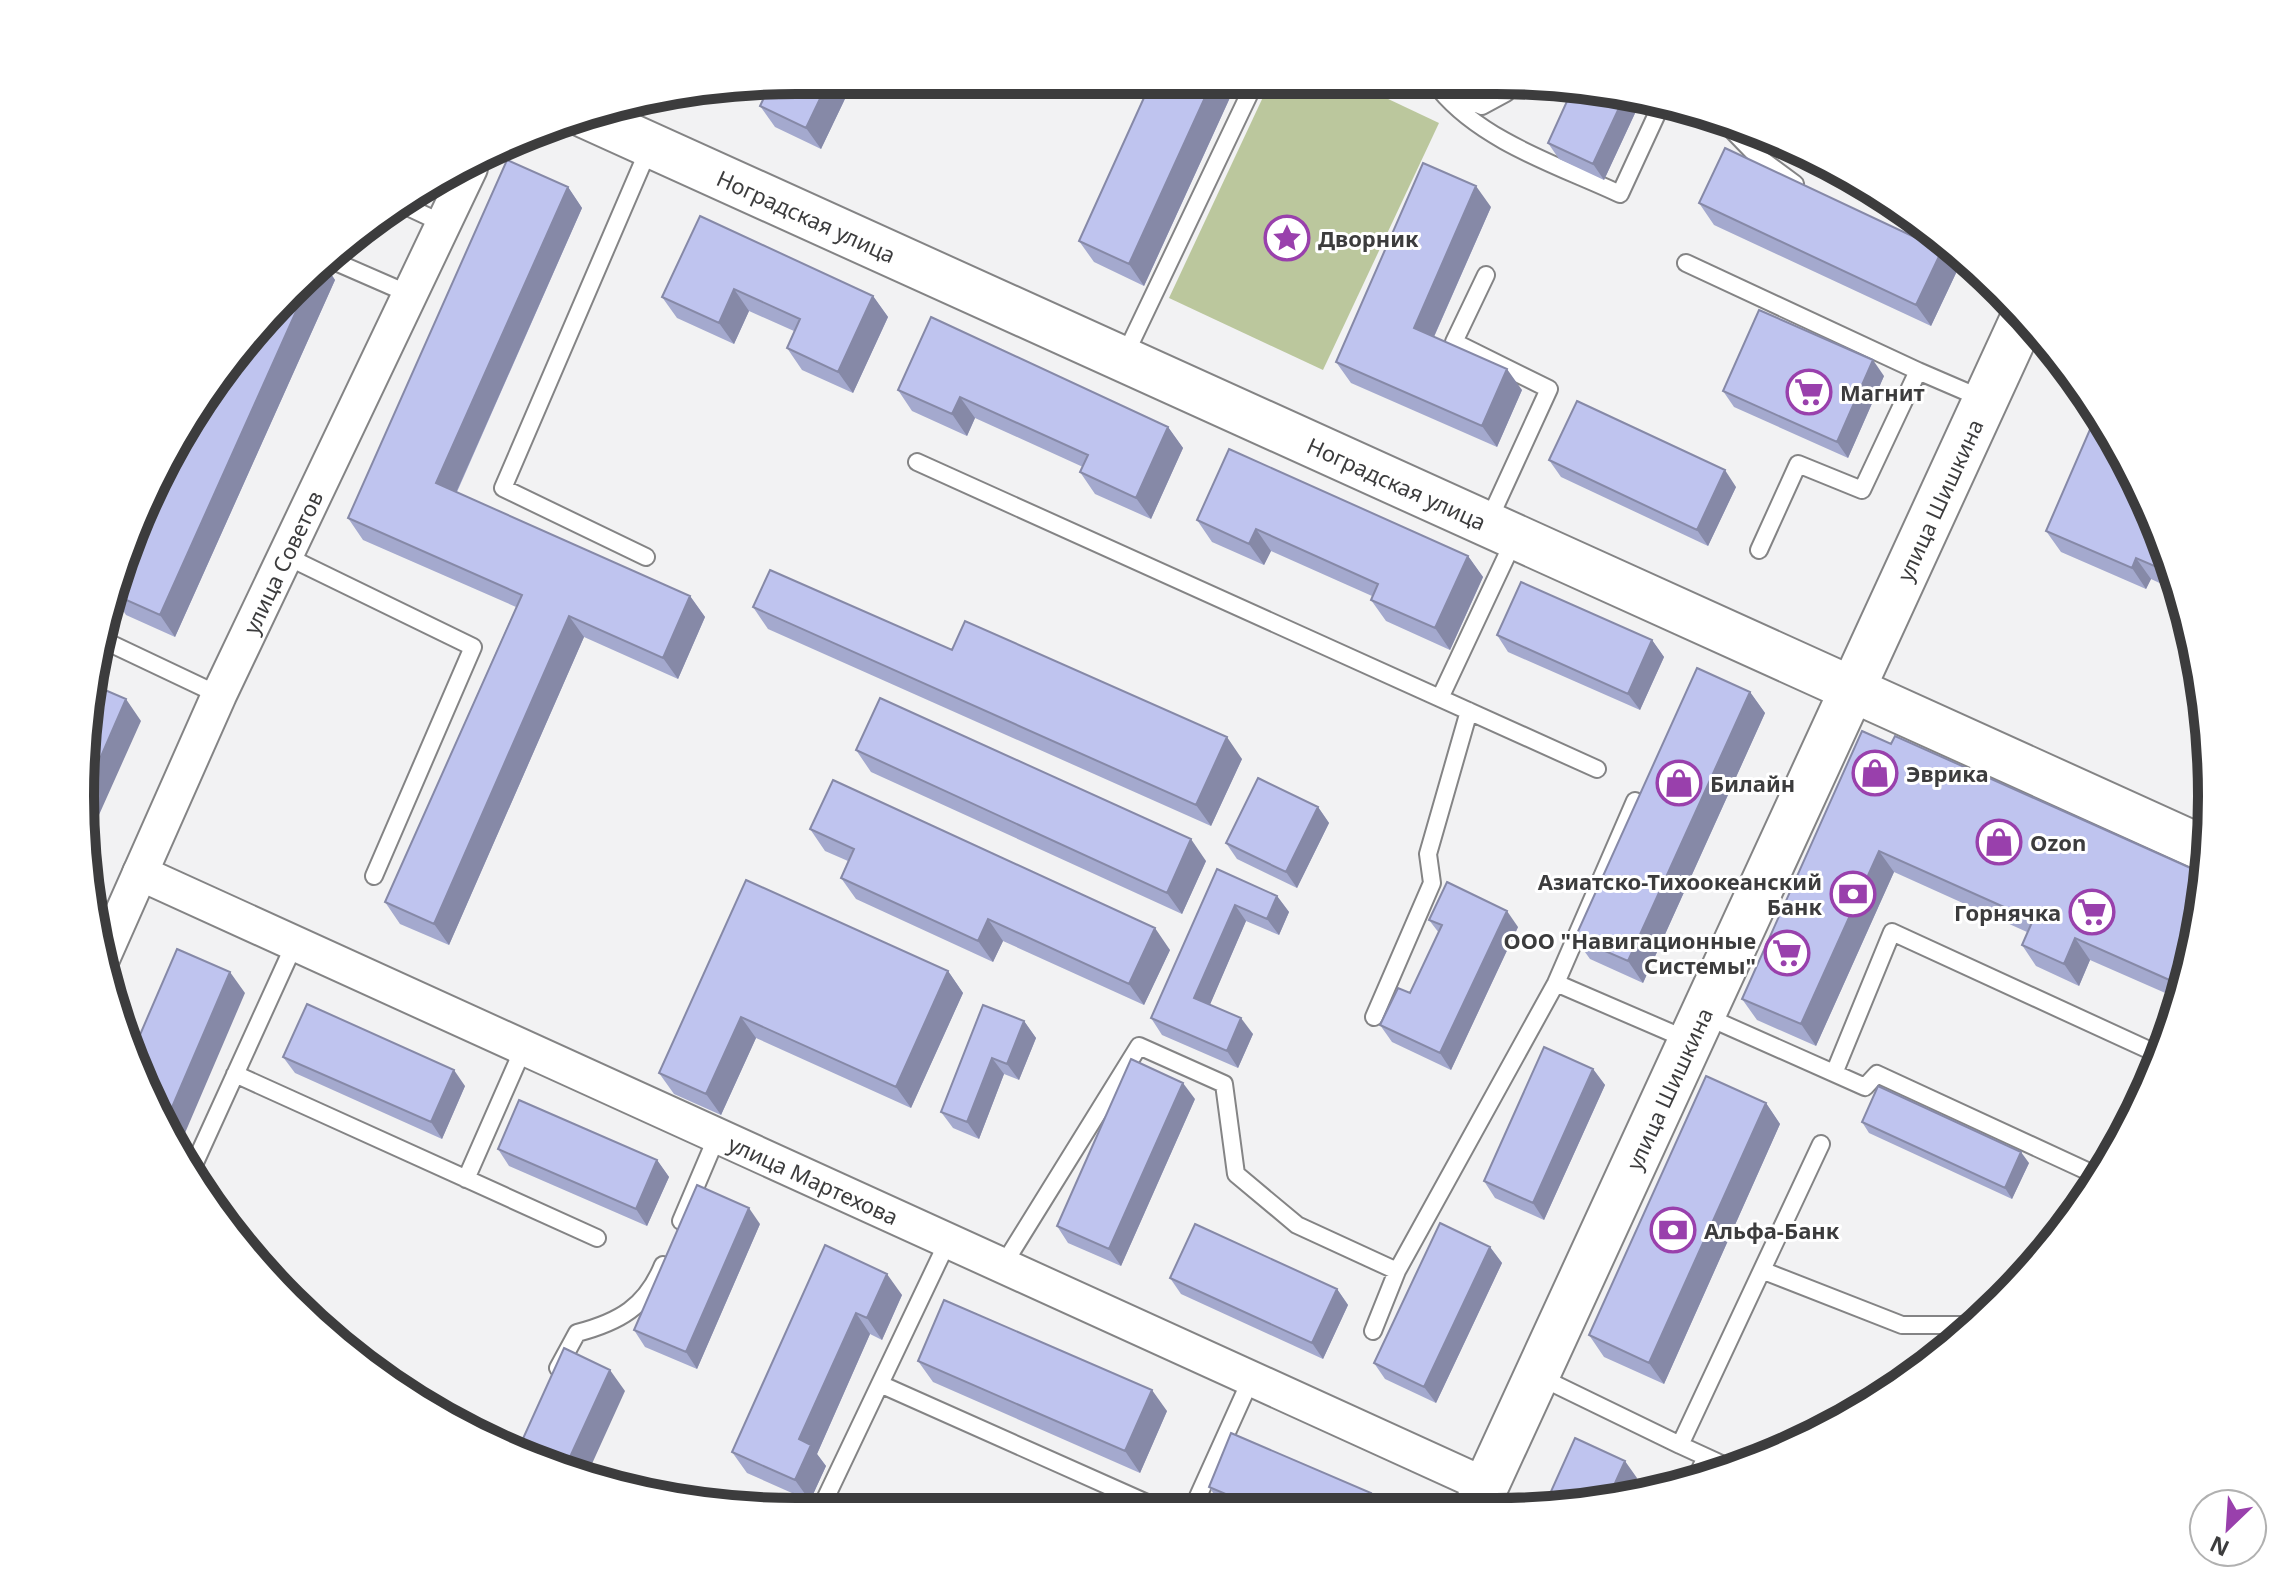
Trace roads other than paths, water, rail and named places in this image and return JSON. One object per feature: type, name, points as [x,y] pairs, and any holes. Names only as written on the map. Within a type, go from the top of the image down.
[{"type":"main road","name":"Ноградская улица","points":[[600,122],[2196,845]]},
{"type":"main road","name":"улица Шишкина","points":[[1480,1498],[1850,688],[2019,327]]},
{"type":"street","name":"улица Советов","points":[[109,942],[284,555],[466,177]]},
{"type":"street","name":"улица Мартехова","points":[[140,873],[1251,1379],[1478,1498]]},
{"type":"lane","points":[[1123,359],[1249,94]]},
{"type":"lane","points":[[1443,94],[1486,129],[1620,194],[1657,113]]},
{"type":"lane","points":[[1450,94],[1482,106],[1504,94]]},
{"type":"lane","points":[[1741,138],[1780,175],[1809,191]]},
{"type":"lane","points":[[646,557],[503,488],[650,145]]},
{"type":"lane","points":[[411,209],[444,224]]},
{"type":"lane","points":[[1903,233],[1933,247]]},
{"type":"lane","points":[[339,263],[409,294]]},
{"type":"lane","points":[[1686,263],[1984,400]]},
{"type":"lane","points":[[1440,698],[1549,389],[1454,342],[1486,275]]},
{"type":"lane","points":[[1759,550],[1798,464],[1862,490],[1918,371]]},
{"type":"lane","points":[[917,462],[1597,769]]},
{"type":"lane","points":[[284,555],[473,647],[374,876]]},
{"type":"lane","points":[[111,644],[219,695]]},
{"type":"lane","points":[[1374,1017],[1432,883],[1428,854],[1469,711]]},
{"type":"lane","points":[[1373,1331],[1397,1271],[1556,983],[1635,801]]},
{"type":"lane","points":[[1835,1071],[1892,932],[2150,1051]]},
{"type":"lane","points":[[196,1160],[295,943]]},
{"type":"lane","points":[[1556,983],[1835,1071],[1865,1087],[1877,1074],[2089,1172]]},
{"type":"lane","points":[[1002,1267],[1139,1046],[1224,1084],[1236,1174],[1297,1225],[1397,1271]]},
{"type":"lane","points":[[466,1179],[524,1047]]},
{"type":"lane","points":[[235,1074],[597,1238]]},
{"type":"lane","points":[[548,1389],[577,1333],[626,1316],[644,1301],[718,1134]]},
{"type":"lane","points":[[1680,1445],[1821,1144]]},
{"type":"lane","points":[[826,1498],[947,1243]]},
{"type":"lane","points":[[1764,1271],[1902,1325],[1958,1325]]},
{"type":"lane","points":[[1538,1376],[1718,1462]]},
{"type":"lane","points":[[1197,1498],[1251,1379]]},
{"type":"lane","points":[[880,1384],[1136,1498]]},
{"type":"lane","points":[[1701,1467],[1706,1457]]},
{"type":"place","name":"Дворник","points":[[1287,238]]},
{"type":"place","name":"Магнит","points":[[1809,392]]},
{"type":"place","name":"Эврика","points":[[1875,773]]},
{"type":"place","name":"Билайн","points":[[1679,783]]},
{"type":"place","name":"Ozon","points":[[1999,842]]},
{"type":"place","name":"Азиатско-Тихоокеанский Банк","points":[[1853,894]]},
{"type":"place","name":"Горнячка","points":[[2092,912]]},
{"type":"place","name":"ООО \"Навигационные Системы\"","points":[[1787,953]]},
{"type":"place","name":"Альфа-Банк","points":[[1673,1230]]}]
